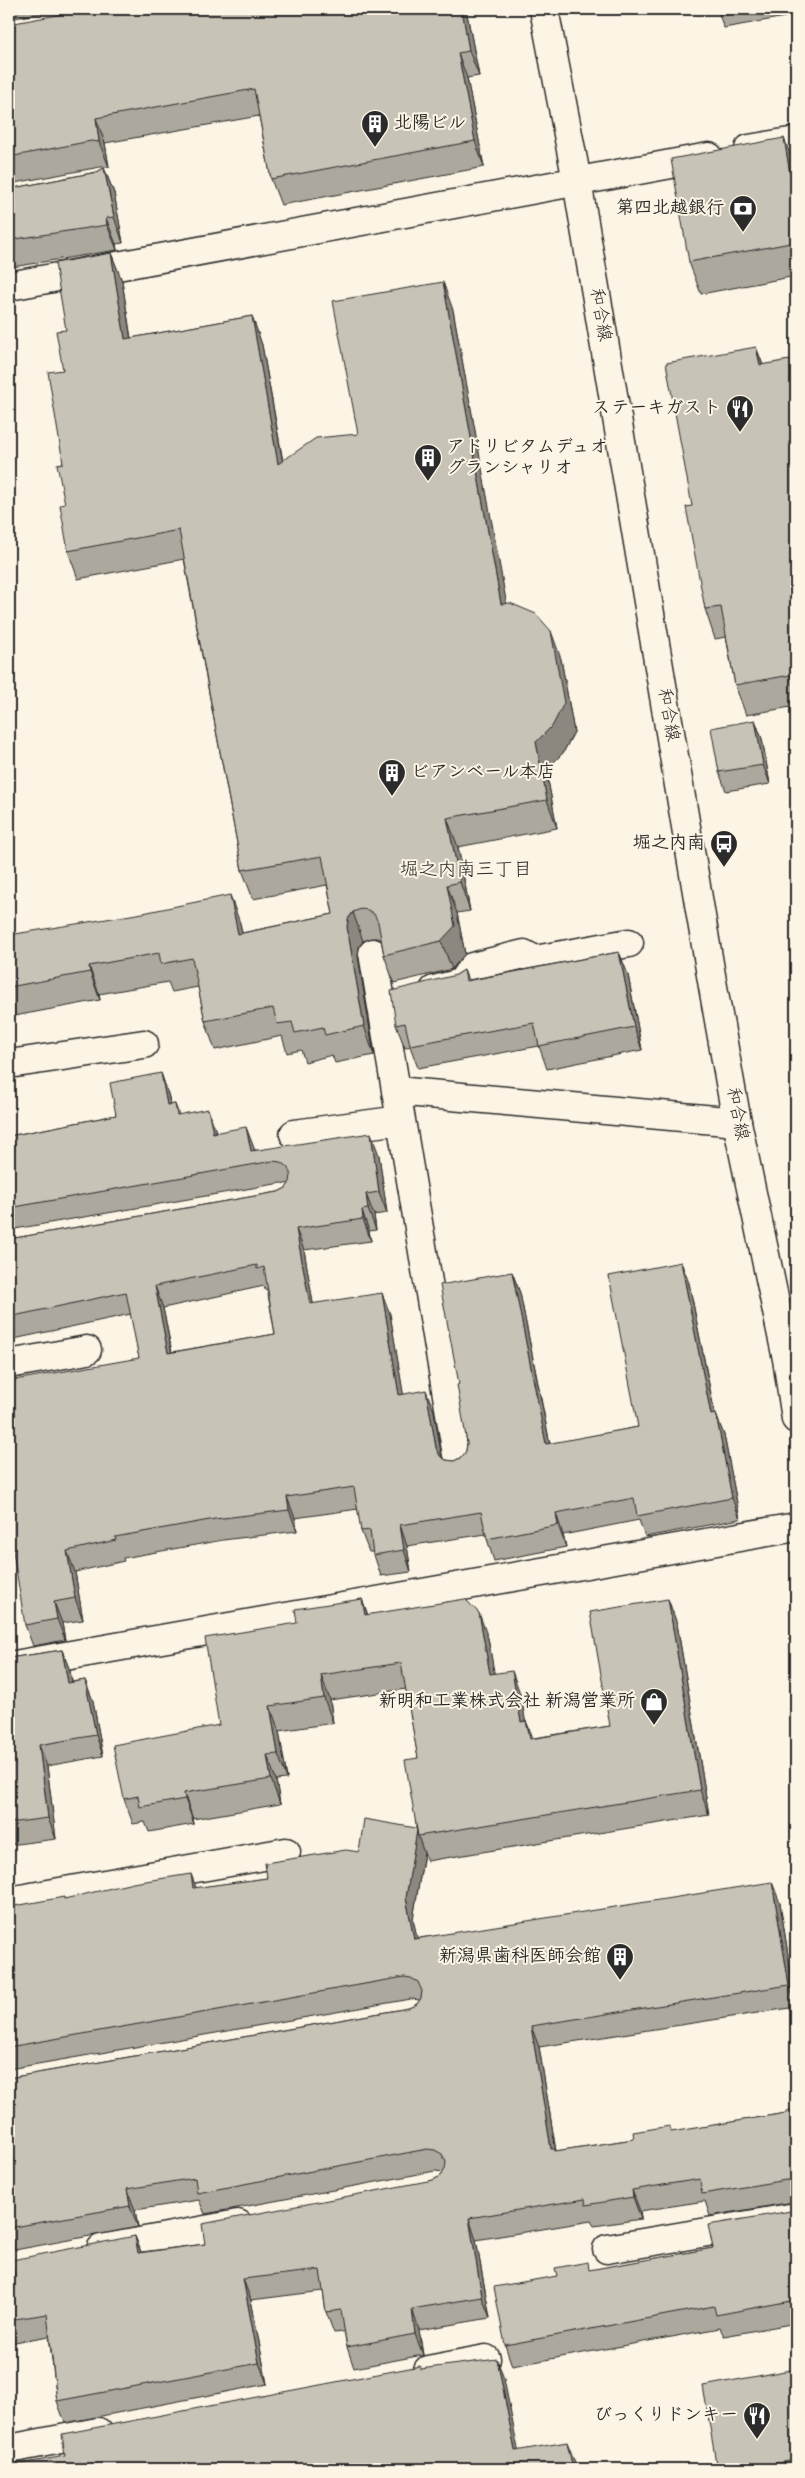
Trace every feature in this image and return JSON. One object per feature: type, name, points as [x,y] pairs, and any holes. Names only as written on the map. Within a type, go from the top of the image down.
[{"type":"street","name":"和合線","points":[[544,9],[577,181],[737,1122],[792,1358],[796,1419]]},
{"type":"street","points":[[9,286],[796,141]]},
{"type":"street","points":[[382,1002],[461,983],[472,967],[524,954],[536,960],[629,943]]},
{"type":"street","points":[[373,953],[459,1467]]},
{"type":"street","points":[[9,1064],[144,1044]]},
{"type":"street","points":[[396,1091],[737,1122]]},
{"type":"street","points":[[294,1134],[401,1120]]},
{"type":"street","points":[[9,1364],[87,1350]]},
{"type":"street","points":[[9,1666],[796,1527]]},
{"type":"street","points":[[9,1901],[286,1852]]},
{"type":"street","points":[[607,2249],[796,2217]]},
{"type":"street","points":[[77,2254],[263,2219]]},
{"type":"street","points":[[399,2376],[486,2359]]},
{"type":"street","points":[[9,2449],[126,2427]]},
{"type":"building","points":[[75,9],[462,9],[469,51],[458,53],[475,141],[271,179],[254,89],[96,118],[99,142],[91,141],[9,157],[9,24],[68,13]]},
{"type":"building","name":"第四北越銀行","points":[[784,138],[796,210],[796,242],[689,262],[671,159]]},
{"type":"building","points":[[104,168],[114,217],[106,218],[107,225],[9,240],[9,189],[97,172]]},
{"type":"building","points":[[111,253],[125,339],[252,316],[278,464],[316,438],[358,434],[333,301],[443,282],[501,604],[510,603],[536,614],[551,631],[564,703],[553,725],[536,742],[547,800],[447,818],[460,882],[447,885],[455,926],[441,941],[384,955],[378,922],[374,914],[368,910],[361,909],[353,912],[348,919],[347,927],[364,1026],[325,1035],[323,1027],[295,1033],[292,1022],[277,1024],[273,1008],[205,1021],[192,958],[161,964],[159,953],[89,966],[90,972],[9,987],[9,935],[143,913],[230,895],[238,934],[333,914],[322,856],[242,870],[179,530],[68,551],[60,505],[65,504],[57,464],[63,463],[48,372],[63,370],[56,331],[66,330],[55,263]]},
{"type":"building","points":[[756,347],[760,365],[796,359],[796,674],[735,685],[721,607],[705,609],[686,507],[692,506],[666,363]]},
{"type":"building","points":[[755,720],[763,765],[719,772],[711,728]]},
{"type":"building","points":[[619,952],[634,1027],[539,1046],[534,1023],[410,1045],[405,1023],[396,1025],[391,991],[456,975],[464,970],[466,981]]},
{"type":"building","points":[[161,1073],[167,1105],[175,1104],[177,1115],[208,1109],[213,1133],[246,1127],[251,1151],[371,1133],[379,1192],[366,1194],[368,1209],[362,1210],[363,1219],[296,1229],[310,1304],[382,1293],[399,1395],[426,1390],[436,1448],[440,1456],[446,1460],[454,1461],[462,1457],[466,1451],[467,1443],[457,1385],[459,1384],[440,1285],[512,1272],[546,1444],[638,1427],[609,1276],[681,1262],[711,1415],[716,1414],[732,1498],[637,1516],[634,1498],[556,1513],[558,1525],[487,1539],[481,1512],[400,1525],[404,1550],[373,1555],[370,1530],[361,1531],[354,1487],[287,1497],[289,1510],[215,1519],[115,1537],[116,1540],[67,1551],[75,1598],[54,1602],[57,1619],[25,1625],[9,1526],[9,1381],[139,1358],[126,1292],[9,1317],[9,1239],[278,1192],[286,1188],[290,1182],[291,1175],[287,1166],[273,1161],[9,1208],[9,1136],[116,1115],[110,1083]],"holes":[[[257,1265],[257,1269],[264,1267],[275,1334],[168,1353],[155,1286]]]},
{"type":"building","points":[[362,1599],[365,1615],[465,1599],[479,1613],[490,1674],[512,1671],[521,1722],[526,1721],[530,1739],[610,1726],[590,1612],[668,1599],[700,1790],[418,1836],[405,1760],[418,1758],[401,1663],[321,1675],[324,1698],[270,1706],[278,1754],[267,1755],[271,1779],[184,1793],[185,1799],[140,1807],[138,1796],[124,1799],[113,1745],[219,1725],[205,1638],[297,1623],[295,1609]]},
{"type":"building","points":[[62,1650],[68,1683],[85,1680],[96,1735],[39,1745],[48,1818],[9,1823],[9,1658]]},
{"type":"building","points":[[364,1819],[416,1828],[417,1830],[406,1898],[414,1939],[772,1882],[789,1985],[531,2026],[551,2149],[555,2149],[555,2151],[634,2139],[633,2132],[670,2126],[671,2132],[786,2113],[786,2111],[796,2109],[796,2183],[786,2180],[702,2194],[700,2179],[632,2190],[633,2197],[586,2205],[585,2199],[469,2218],[482,2297],[412,2309],[415,2334],[347,2347],[341,2310],[326,2312],[320,2270],[243,2279],[259,2363],[57,2401],[47,2314],[9,2320],[9,2276],[15,2275],[12,2260],[135,2236],[138,2253],[205,2244],[202,2224],[433,2180],[441,2176],[446,2162],[442,2154],[435,2150],[427,2149],[197,2193],[195,2178],[127,2189],[130,2206],[9,2228],[9,2078],[409,2008],[417,2004],[421,1998],[422,1991],[418,1982],[404,1977],[9,2047],[9,1907],[64,1897],[64,1899],[133,1883],[191,1874],[193,1888],[267,1878],[265,1863],[346,1850],[359,1852]]},
{"type":"building","points":[[796,2209],[796,2300],[716,2315],[714,2306],[505,2345],[494,2287],[557,2276],[555,2268],[588,2262],[589,2270],[713,2248],[708,2225]]},
{"type":"building","points":[[497,2359],[515,2451],[567,2442],[573,2469],[9,2469],[9,2466],[65,2456],[62,2434],[420,2366],[420,2369]]},
{"type":"building","name":"びっくりドンキー","points":[[796,2369],[796,2468],[795,2460],[741,2469],[717,2469],[703,2386]]},
{"type":"place","name":"北陽ビル","points":[[375,148]]},
{"type":"place","name":"第四北越銀行","points":[[743,233]]},
{"type":"place","name":"ステーキガスト","points":[[740,433]]},
{"type":"place","name":"アドリビタムデュオ グランシャリオ","points":[[428,482]]},
{"type":"place","name":"ビアンベール本店","points":[[392,797]]},
{"type":"place","name":"堀之内南","points":[[724,868]]},
{"type":"place","name":"新明和工業株式会社 新潟営業所","points":[[654,1726]]},
{"type":"place","name":"新潟県歯科医師会館","points":[[620,1981]]},
{"type":"place","name":"びっくりドンキー","points":[[757,2440]]},
{"type":"district","name":"堀之内南三丁目","points":[[466,871]]}]
